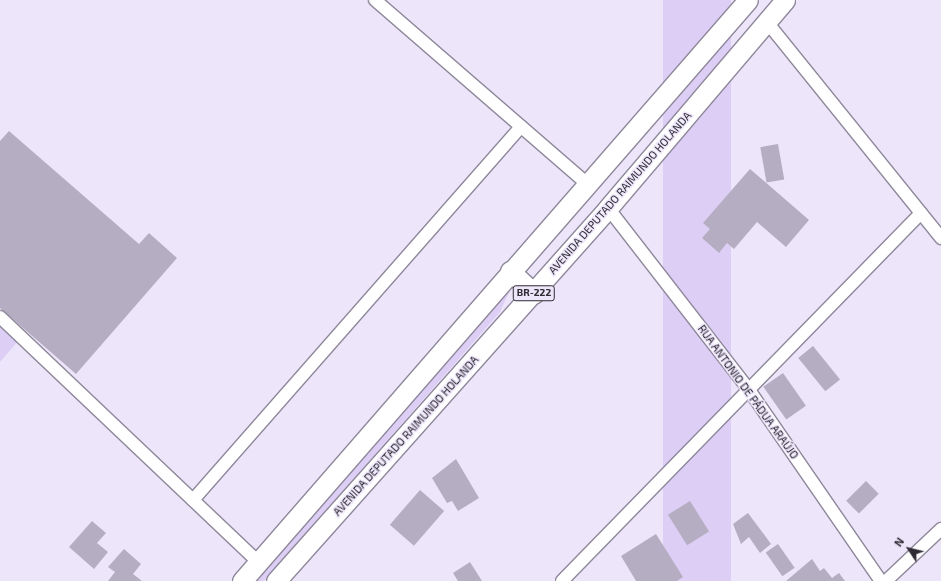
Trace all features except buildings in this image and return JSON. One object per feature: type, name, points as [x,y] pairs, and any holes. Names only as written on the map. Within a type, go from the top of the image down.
[{"type":"main road","name":"BR-222","points":[[242,581],[586,183],[748,0]]},
{"type":"main road","name":"AVENIDA DEPUTADO RAIMUNDO HOLANDA","points":[[276,581],[534,293],[785,0]]},
{"type":"main road","points":[[510,271],[534,293]]},
{"type":"street","points":[[375,0],[586,183]]},
{"type":"street","points":[[766,21],[941,238]]},
{"type":"street","points":[[192,500],[521,126]]},
{"type":"street","name":"RUA ANTONIO DE PÁDUA ARAÚJO","points":[[608,208],[749,390],[881,581]]},
{"type":"street","points":[[562,581],[921,213]]},
{"type":"street","points":[[0,317],[258,562]]},
{"type":"street","points":[[886,581],[941,530]]},
{"type":"shaded area","points":[[663,0],[731,0],[731,581],[663,581]]},
{"type":"shaded area","points":[[504,288],[509,292],[500,312],[264,581],[250,581]]},
{"type":"shaded area","points":[[0,323],[19,340],[0,362]]}]
